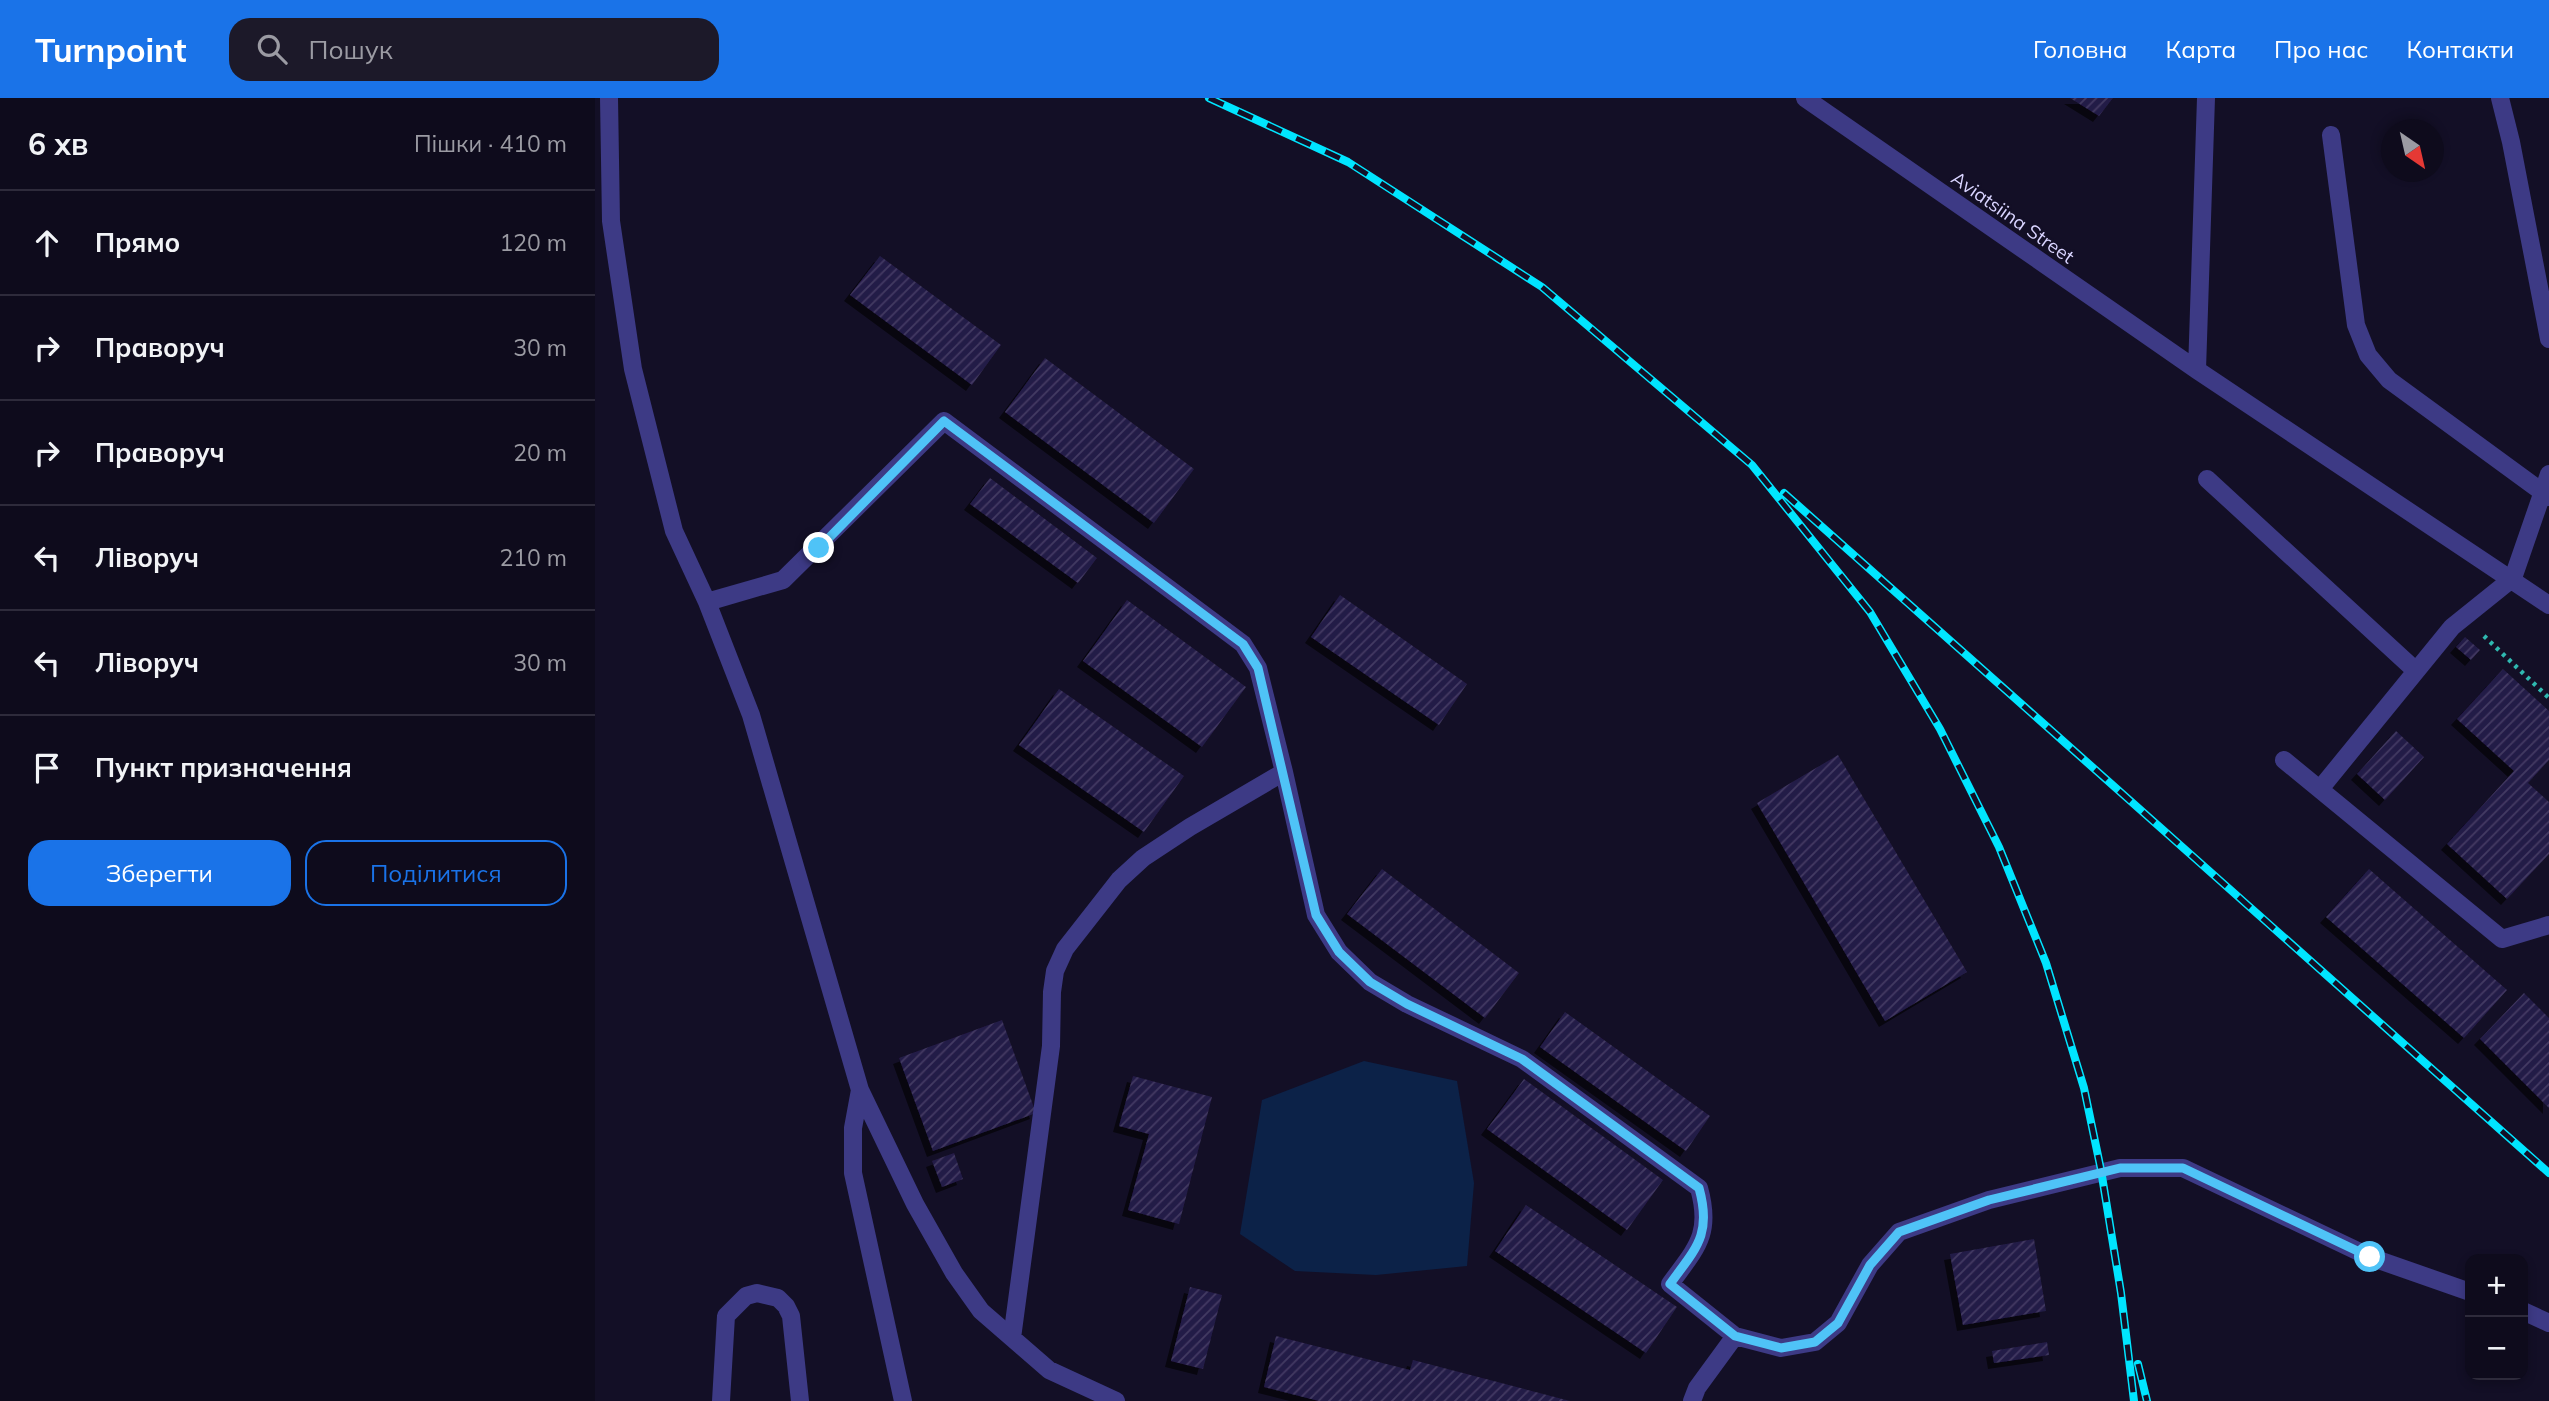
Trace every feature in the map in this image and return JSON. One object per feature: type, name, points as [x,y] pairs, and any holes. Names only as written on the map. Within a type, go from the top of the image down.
[{"type":"street","points":[[609,98],[611,221],[633,369],[674,531],[707,602],[751,715],[860,1090],[915,1204],[954,1273],[981,1311],[1049,1370],[1117,1401]]},
{"type":"street","name":"Aviatsiina Street","points":[[1805,98],[2197,370],[2513,578],[2549,605]]},
{"type":"street","points":[[2197,370],[2206,98]]},
{"type":"street","points":[[2500,98],[2549,340]]},
{"type":"street","points":[[2320,789],[2452,627],[2513,578],[2547,487],[2389,380],[2368,355],[2354,314],[2331,135]]},
{"type":"street","points":[[707,602],[783,580],[944,421],[1243,644],[1258,668],[1316,915],[1339,952],[1370,982],[1407,1004],[1522,1059],[1699,1188],[1706,1214],[1699,1244],[1670,1284],[1735,1336],[1781,1348],[1815,1342],[1838,1323],[1870,1265],[1899,1232],[1989,1200],[2120,1168],[2183,1168],[2370,1257],[2465,1290]]},
{"type":"street","points":[[2207,479],[2416,671]]},
{"type":"street","points":[[2284,760],[2502,939],[2549,925]]},
{"type":"street","points":[[1012,1338],[1051,1046],[1052,992],[1055,971],[1065,949],[1119,880],[1143,858],[1284,772]]},
{"type":"street","points":[[860,1090],[853,1128],[853,1173],[903,1401]]},
{"type":"street","points":[[721,1401],[726,1316],[746,1296],[757,1293],[778,1298],[791,1316],[800,1401]]},
{"type":"street","points":[[2528,1313],[2549,1323]]},
{"type":"street","points":[[1692,1401],[1697,1388],[1735,1336]]},
{"type":"path","points":[[2464,618],[2549,698]]},
{"type":"water","points":[[1364,1061],[1457,1081],[1474,1183],[1467,1266],[1376,1275],[1295,1271],[1240,1234],[1262,1100]]},
{"type":"building","points":[[2070,98],[2113,98],[2099,116]]},
{"type":"building","points":[[880,256],[1001,345],[972,385],[850,295]]},
{"type":"building","points":[[1045,358],[1194,469],[1154,523],[1005,412]]},
{"type":"building","points":[[990,478],[1097,558],[1078,583],[970,504]]},
{"type":"building","points":[[1340,595],[1467,684],[1439,725],[1311,637]]},
{"type":"building","points":[[1127,600],[1246,687],[1202,747],[1083,661]]},
{"type":"building","points":[[2465,637],[2480,650],[2471,660],[2456,647]]},
{"type":"building","points":[[2503,669],[2549,711],[2549,760],[2528,783],[2549,802],[2549,854],[2507,899],[2447,844],[2514,771],[2457,719]]},
{"type":"building","points":[[1059,689],[1184,776],[1144,832],[1019,745]]},
{"type":"building","points":[[2396,731],[2424,757],[2385,800],[2357,774]]},
{"type":"building","points":[[1838,755],[1967,972],[1885,1021],[1757,803]]},
{"type":"building","points":[[1382,869],[1519,973],[1485,1018],[1347,914]]},
{"type":"building","points":[[2369,869],[2507,990],[2464,1038],[2326,917]]},
{"type":"building","points":[[2524,993],[2549,1018],[2549,1108],[2480,1039]]},
{"type":"building","points":[[1565,1012],[1710,1116],[1686,1151],[1540,1047]]},
{"type":"building","points":[[1002,1020],[1036,1113],[933,1151],[899,1058]]},
{"type":"building","points":[[1133,1076],[1212,1097],[1179,1224],[1128,1210],[1149,1134],[1119,1126]]},
{"type":"building","points":[[1524,1079],[1663,1180],[1627,1230],[1487,1129]]},
{"type":"building","points":[[954,1153],[963,1179],[942,1187],[932,1161]]},
{"type":"building","points":[[1526,1205],[1677,1307],[1646,1353],[1495,1251]]},
{"type":"building","points":[[2034,1239],[2046,1311],[1963,1325],[1950,1254]]},
{"type":"building","points":[[1190,1287],[1222,1295],[1203,1369],[1171,1361]]},
{"type":"building","points":[[1276,1336],[1410,1370],[1413,1360],[1570,1401],[1319,1401],[1264,1387]]},
{"type":"building","points":[[2047,1342],[2049,1355],[1994,1363],[1992,1351]]},
{"type":"railway","points":[[1209,98],[1348,162],[1542,287],[1752,465],[1870,612],[1940,729],[1999,847],[2046,963],[2084,1088],[2101,1170],[2121,1293],[2134,1401]]},
{"type":"railway","points":[[1784,493],[2549,1173]]},
{"type":"railway","points":[[2138,1364],[2147,1401]]},
{"type":"route","points":[[819,548],[944,421],[1243,644],[1258,668],[1316,915],[1339,952],[1370,982],[1407,1004],[1522,1059],[1699,1188],[1706,1214],[1699,1244],[1670,1284],[1735,1336],[1781,1348],[1815,1342],[1838,1323],[1870,1265],[1899,1232],[1989,1200],[2034,1191],[2101,1170],[2183,1168],[2207,1177],[2370,1257]]}]
